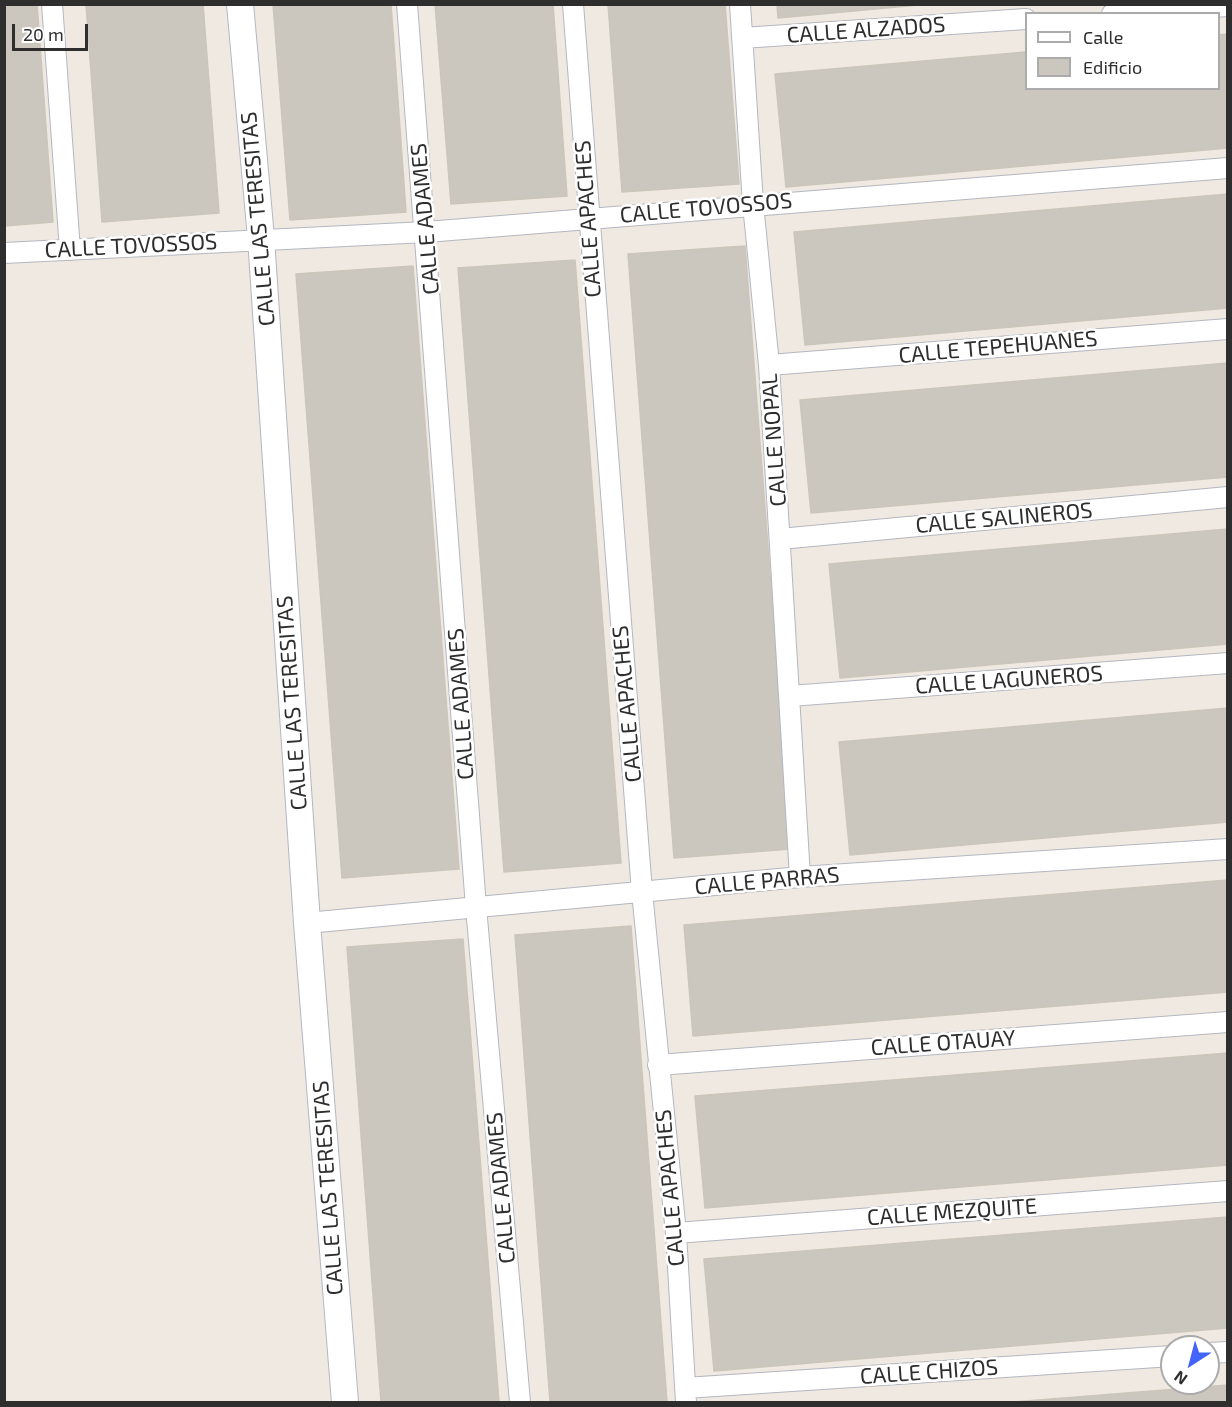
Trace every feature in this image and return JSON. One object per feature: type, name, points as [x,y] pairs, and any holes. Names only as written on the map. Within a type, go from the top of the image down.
[{"type":"street","points":[[52,4],[70,250]]},
{"type":"street","name":"CALLE LAS TERESITAS","points":[[240,4],[261,238],[308,923],[345,1402]]},
{"type":"street","name":"CALLE ADAMES","points":[[407,4],[476,907],[520,1402]]},
{"type":"street","name":"CALLE APACHES","points":[[573,4],[642,892],[676,1233],[686,1395]]},
{"type":"street","name":"CALLE NOPAL","points":[[740,4],[753,204],[769,365],[800,877]]},
{"type":"street","points":[[1141,12],[1227,6]]},
{"type":"street","name":"CALLE ALZADOS","points":[[742,38],[1025,19]]},
{"type":"street","name":"CALLE TOVOSSOS","points":[[4,253],[261,238],[426,232],[753,204],[1227,168]]},
{"type":"street","name":"CALLE TEPEHUANES","points":[[769,365],[1227,329]]},
{"type":"street","name":"CALLE SALINEROS","points":[[780,539],[1227,497]]},
{"type":"street","name":"CALLE LAGUNEROS","points":[[790,696],[1227,663]]},
{"type":"street","name":"CALLE PARRAS","points":[[308,923],[800,877],[1227,849]]},
{"type":"street","name":"CALLE OTAUAY","points":[[658,1065],[1227,1022]]},
{"type":"street","name":"CALLE MEZQUITE","points":[[676,1233],[1227,1191]]},
{"type":"street","name":"CALLE CHIZOS","points":[[686,1395],[1160,1357]]},
{"type":"building","points":[[4,4],[37,4],[53,222],[4,226]]},
{"type":"building","points":[[86,4],[203,4],[219,213],[102,222]]},
{"type":"building","points":[[273,4],[391,4],[406,212],[290,220]]},
{"type":"building","points":[[435,4],[553,4],[567,196],[451,204]]},
{"type":"building","points":[[608,4],[725,4],[739,184],[622,192]]},
{"type":"building","points":[[777,4],[929,4],[778,18]]},
{"type":"building","points":[[1228,34],[1228,148],[786,187],[775,74],[1025,52],[1025,90],[1220,90],[1220,35]]},
{"type":"building","points":[[1228,194],[1228,308],[805,345],[794,232]]},
{"type":"building","points":[[745,246],[791,849],[674,858],[628,254]]},
{"type":"building","points":[[575,260],[621,863],[504,872],[458,268]]},
{"type":"building","points":[[413,266],[459,869],[342,878],[296,274]]},
{"type":"building","points":[[1228,363],[1228,477],[811,513],[800,400]]},
{"type":"building","points":[[1228,529],[1228,644],[840,678],[829,564]]},
{"type":"building","points":[[1228,708],[1228,822],[850,855],[839,742]]},
{"type":"building","points":[[1228,880],[1228,992],[693,1036],[684,925]]},
{"type":"building","points":[[631,926],[667,1402],[550,1402],[515,935]]},
{"type":"building","points":[[463,939],[499,1402],[381,1402],[347,947]]},
{"type":"building","points":[[1228,1053],[1228,1165],[705,1208],[695,1096]]},
{"type":"building","points":[[1228,1217],[1228,1328],[714,1371],[704,1259]]},
{"type":"building","points":[[1228,1385],[1228,1402],[1013,1402],[1160,1390],[1160,1395],[1220,1395],[1220,1386]]}]
